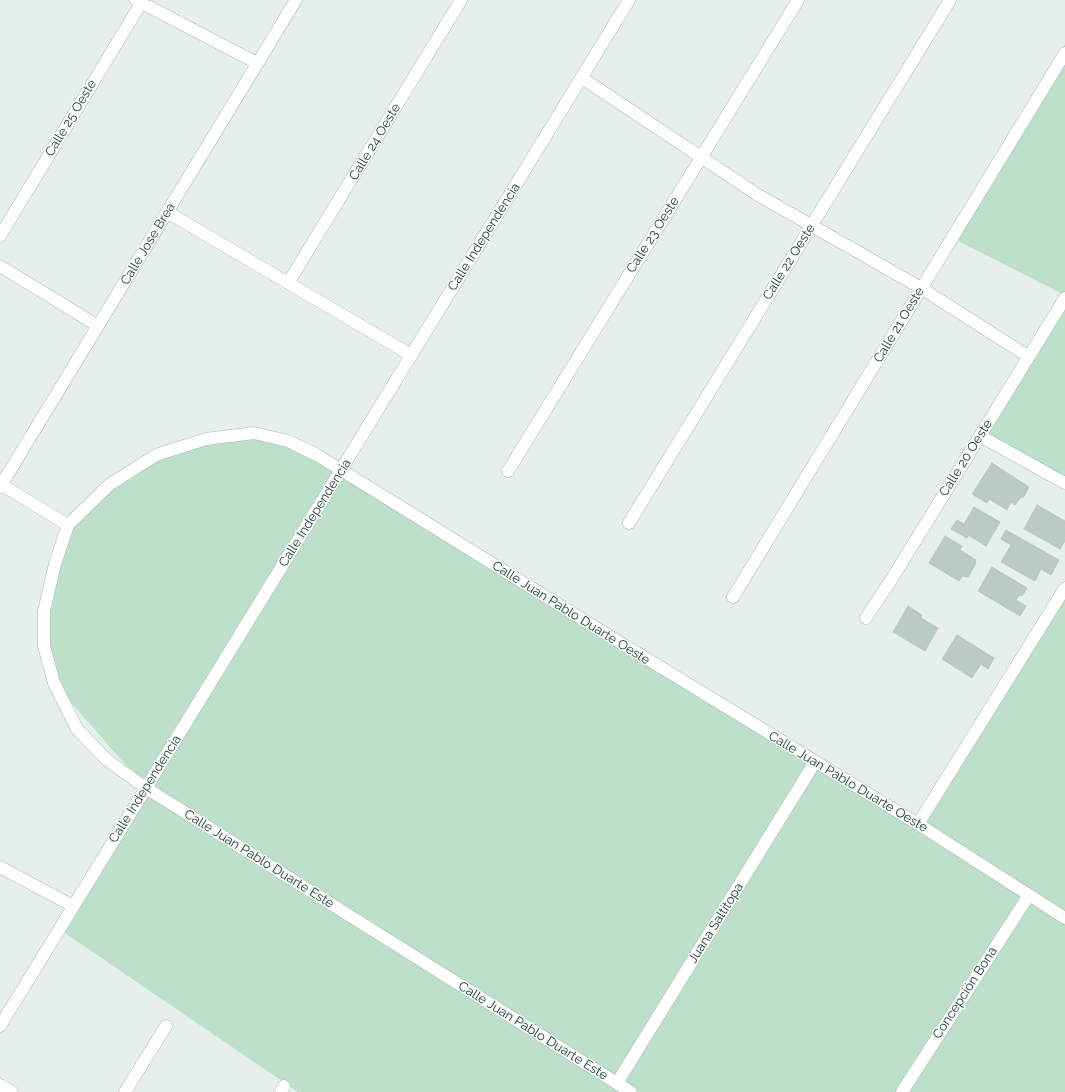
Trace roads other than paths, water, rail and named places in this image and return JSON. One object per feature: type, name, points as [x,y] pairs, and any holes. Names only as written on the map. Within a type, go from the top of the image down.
[{"type":"street","name":"Calle Jose Brea","points":[[0,485],[296,0]]},
{"type":"street","name":"Calle 24 Oeste","points":[[288,283],[461,0]]},
{"type":"street","name":"Calle Independencia","points":[[0,1026],[630,0]]},
{"type":"street","name":"Calle 23 Oeste","points":[[508,471],[798,0]]},
{"type":"street","name":"Calle 22 Oeste","points":[[628,523],[950,0]]},
{"type":"street","points":[[140,1],[257,63]]},
{"type":"street","name":"Calle 25 Oeste","points":[[0,236],[140,1]]},
{"type":"street","name":"Calle 21 Oeste","points":[[733,597],[1065,53]]},
{"type":"street","points":[[582,78],[758,195],[921,288],[1028,358]]},
{"type":"street","points":[[167,212],[412,355]]},
{"type":"street","points":[[0,266],[98,326]]},
{"type":"street","name":"Calle 20 Oeste","points":[[866,618],[1065,298]]},
{"type":"street","name":"Calle Juan Pablo Duarte Oeste","points":[[68,525],[109,485],[156,456],[206,439],[254,433],[288,441],[317,455],[918,824],[1065,918]]},
{"type":"street","points":[[980,436],[1065,483]]},
{"type":"street","points":[[0,485],[68,525]]},
{"type":"street","name":"Calle Juan Pablo Duarte Este","points":[[68,525],[55,564],[44,610],[44,646],[54,683],[77,729],[107,760],[146,788],[630,1092]]},
{"type":"street","points":[[918,824],[1065,588]]},
{"type":"street","name":"Juana Saltitopa","points":[[616,1083],[815,762]]},
{"type":"street","points":[[0,867],[73,906]]},
{"type":"street","name":"Concepción Bona","points":[[902,1092],[1029,895]]},
{"type":"street","points":[[125,1092],[166,1026]]},
{"type":"street","points":[[0,1084],[12,1092]]}]
